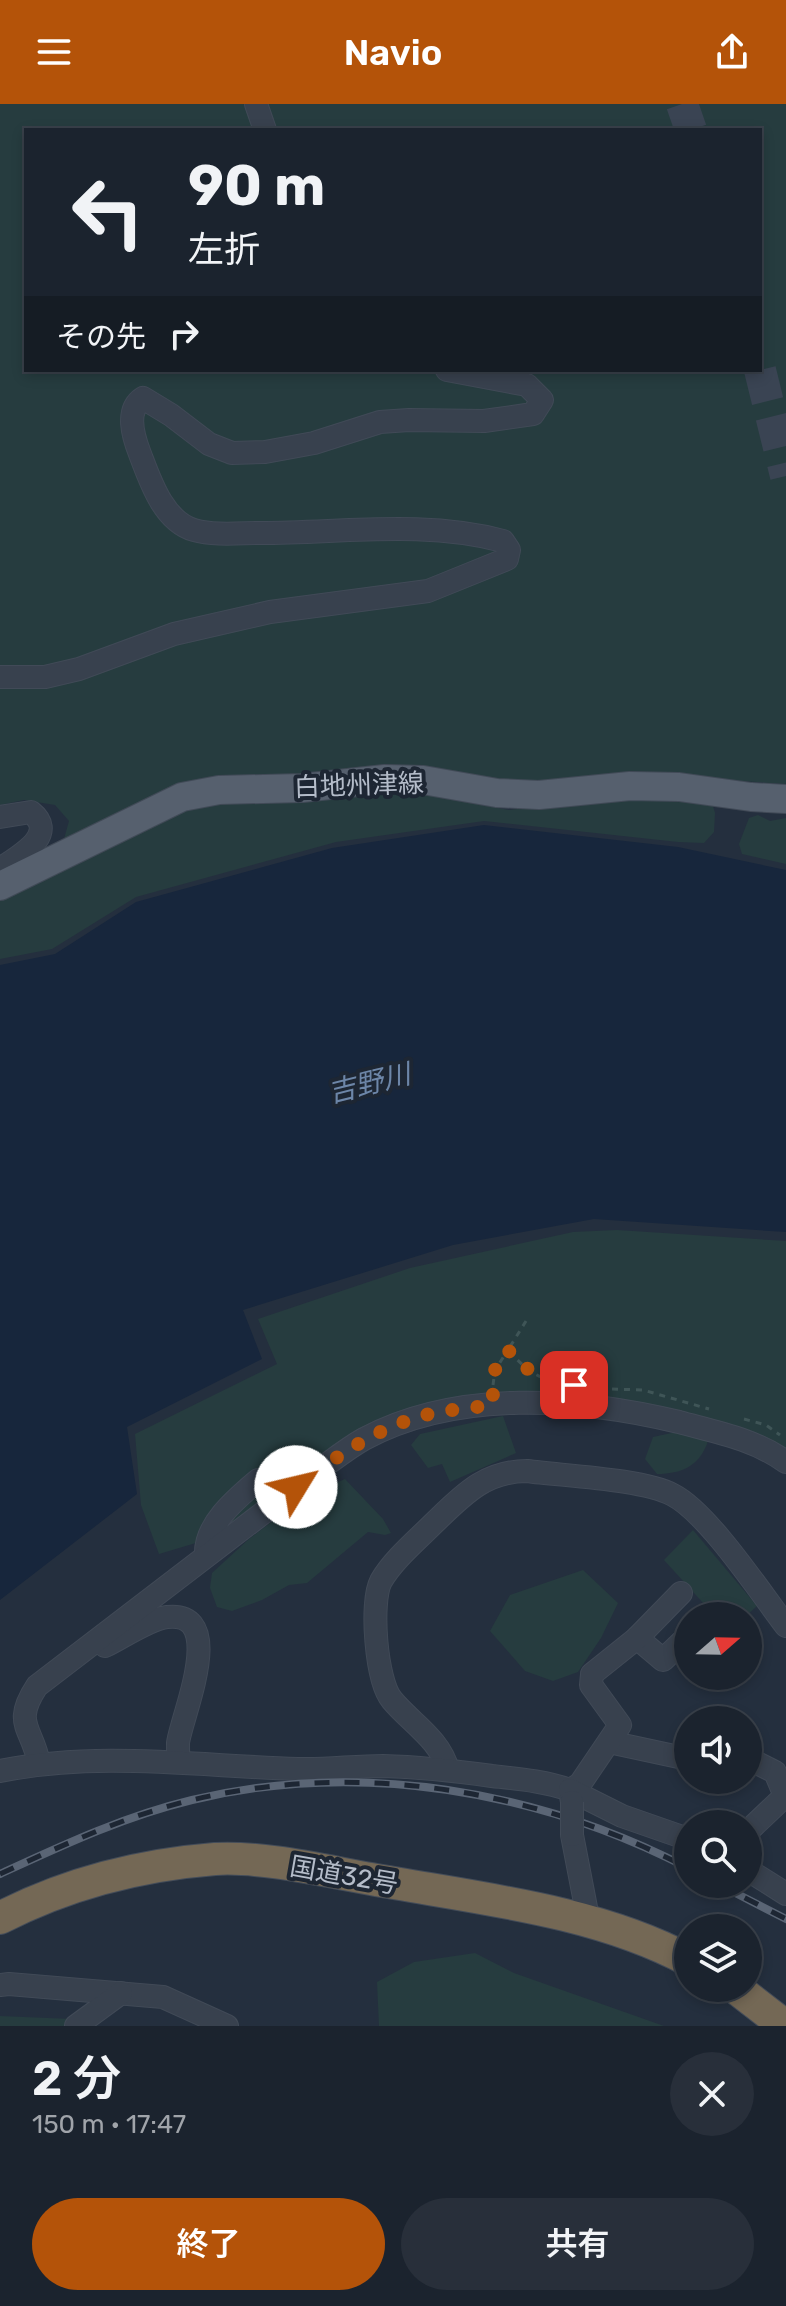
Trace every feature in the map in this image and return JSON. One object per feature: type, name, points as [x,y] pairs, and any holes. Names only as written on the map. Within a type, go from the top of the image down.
[{"type":"highway","name":"国道32号","points":[[0,1918],[65,1888],[144,1867],[219,1859],[289,1865],[513,1904],[589,1923],[674,1954]]},
{"type":"highway","points":[[754,2002],[785,2026]]},
{"type":"main road","name":"白地州津線","points":[[0,886],[182,797],[219,790],[302,788],[385,779],[423,780],[497,793],[539,795],[630,786],[679,787],[786,799]]},
{"type":"street","points":[[256,104],[264,128]]},
{"type":"street","points":[[0,677],[45,677],[79,669],[174,634],[270,612],[428,591],[507,559],[509,550],[503,541],[479,534],[432,529],[384,528],[296,533],[193,530],[171,514],[152,486],[136,443],[131,414],[143,398],[209,444],[232,453],[265,452],[314,443],[380,422],[484,421],[533,414],[542,400],[527,385],[458,372]]},
{"type":"street","points":[[0,817],[31,812],[41,825],[41,834],[36,842],[0,869]]},
{"type":"street","points":[[39,1763],[26,1730],[25,1704],[37,1686],[206,1554],[363,1440],[427,1415],[492,1405],[541,1402],[585,1404],[735,1437],[758,1445],[786,1462]]},
{"type":"street","points":[[448,1770],[441,1749],[389,1698],[379,1661],[376,1598],[381,1581],[413,1543],[481,1480],[510,1471],[527,1471],[641,1485],[672,1494],[700,1515],[786,1626]]},
{"type":"street","points":[[206,1554],[206,1543],[215,1525],[258,1480]]},
{"type":"street","points":[[589,1923],[572,1835],[571,1796],[620,1725],[591,1685],[592,1674],[637,1638],[681,1593]]},
{"type":"street","points":[[81,1651],[94,1651],[168,1617],[185,1621],[194,1628],[199,1638],[195,1684],[178,1743],[179,1762]]},
{"type":"street","points":[[637,1638],[663,1660],[674,1649]]},
{"type":"street","points":[[609,1742],[674,1752]]},
{"type":"street","points":[[0,1771],[39,1763],[179,1762],[299,1769],[382,1766],[448,1770],[548,1782],[571,1796],[674,1834]]},
{"type":"street","points":[[762,1766],[775,1772],[785,1796],[762,1818]]},
{"type":"street","points":[[762,1879],[786,1894]]},
{"type":"street","points":[[0,1985],[163,1997],[227,2026]]},
{"type":"street","points":[[76,2026],[121,1993]]},
{"type":"path","points":[[492,1405],[495,1370],[526,1321]]},
{"type":"path","points":[[508,1350],[527,1371],[550,1381],[574,1385]]},
{"type":"path","points":[[598,1388],[643,1390],[719,1412]]},
{"type":"path","points":[[733,1416],[766,1425],[786,1440]]},
{"type":"green space","points":[[0,104],[786,104],[786,784],[634,774],[505,787],[180,787],[64,839],[69,821],[55,805],[24,800],[0,805]]},
{"type":"green space","points":[[379,786],[509,810],[633,794],[712,803],[714,832],[704,843],[678,842],[484,821],[336,842],[136,897],[52,949],[0,959],[0,899],[187,802]]},
{"type":"green space","points":[[758,815],[770,821],[786,818],[786,864],[742,854],[739,844],[749,818]]},
{"type":"green space","points":[[617,1230],[786,1241],[786,1457],[630,1406],[420,1407],[219,1536],[159,1554],[141,1505],[135,1434],[277,1364],[258,1319],[410,1268],[573,1232]]},
{"type":"green space","points":[[503,1416],[516,1453],[450,1482],[442,1464],[428,1468],[411,1445],[420,1434]]},
{"type":"green space","points":[[676,1432],[708,1441],[700,1457],[688,1467],[657,1474],[645,1459],[653,1437]]},
{"type":"green space","points":[[345,1479],[383,1519],[391,1533],[368,1532],[307,1583],[289,1585],[262,1600],[232,1611],[217,1607],[210,1588],[212,1573],[249,1539],[304,1497]]},
{"type":"green space","points":[[693,1530],[754,1602],[702,1602],[664,1560]]},
{"type":"green space","points":[[583,1570],[618,1603],[601,1638],[578,1672],[553,1681],[525,1671],[490,1631],[510,1595]]},
{"type":"green space","points":[[475,1953],[514,1973],[664,2026],[379,2026],[377,1982],[414,1962]]},
{"type":"green space","points":[[0,2016],[72,2019],[79,2026],[0,2026]]},
{"type":"water","name":"吉野川","points":[[484,825],[678,847],[786,870],[786,1232],[594,1219],[453,1245],[243,1310],[262,1359],[127,1427],[137,1494],[0,1600],[0,965],[55,954],[136,902],[332,848]]},
{"type":"tunnel","points":[[682,104],[690,128]]},
{"type":"tunnel","points":[[760,372],[786,476]]},
{"type":"railway","points":[[0,1874],[94,1832],[167,1807],[255,1788],[319,1783],[383,1783],[446,1790],[509,1802],[570,1819],[674,1861]]},
{"type":"railway","points":[[745,1898],[786,1919]]},
{"type":"route","points":[[296,1487],[363,1440],[395,1425],[427,1415],[492,1405],[495,1370],[508,1350],[527,1371],[550,1381],[574,1385]]}]
